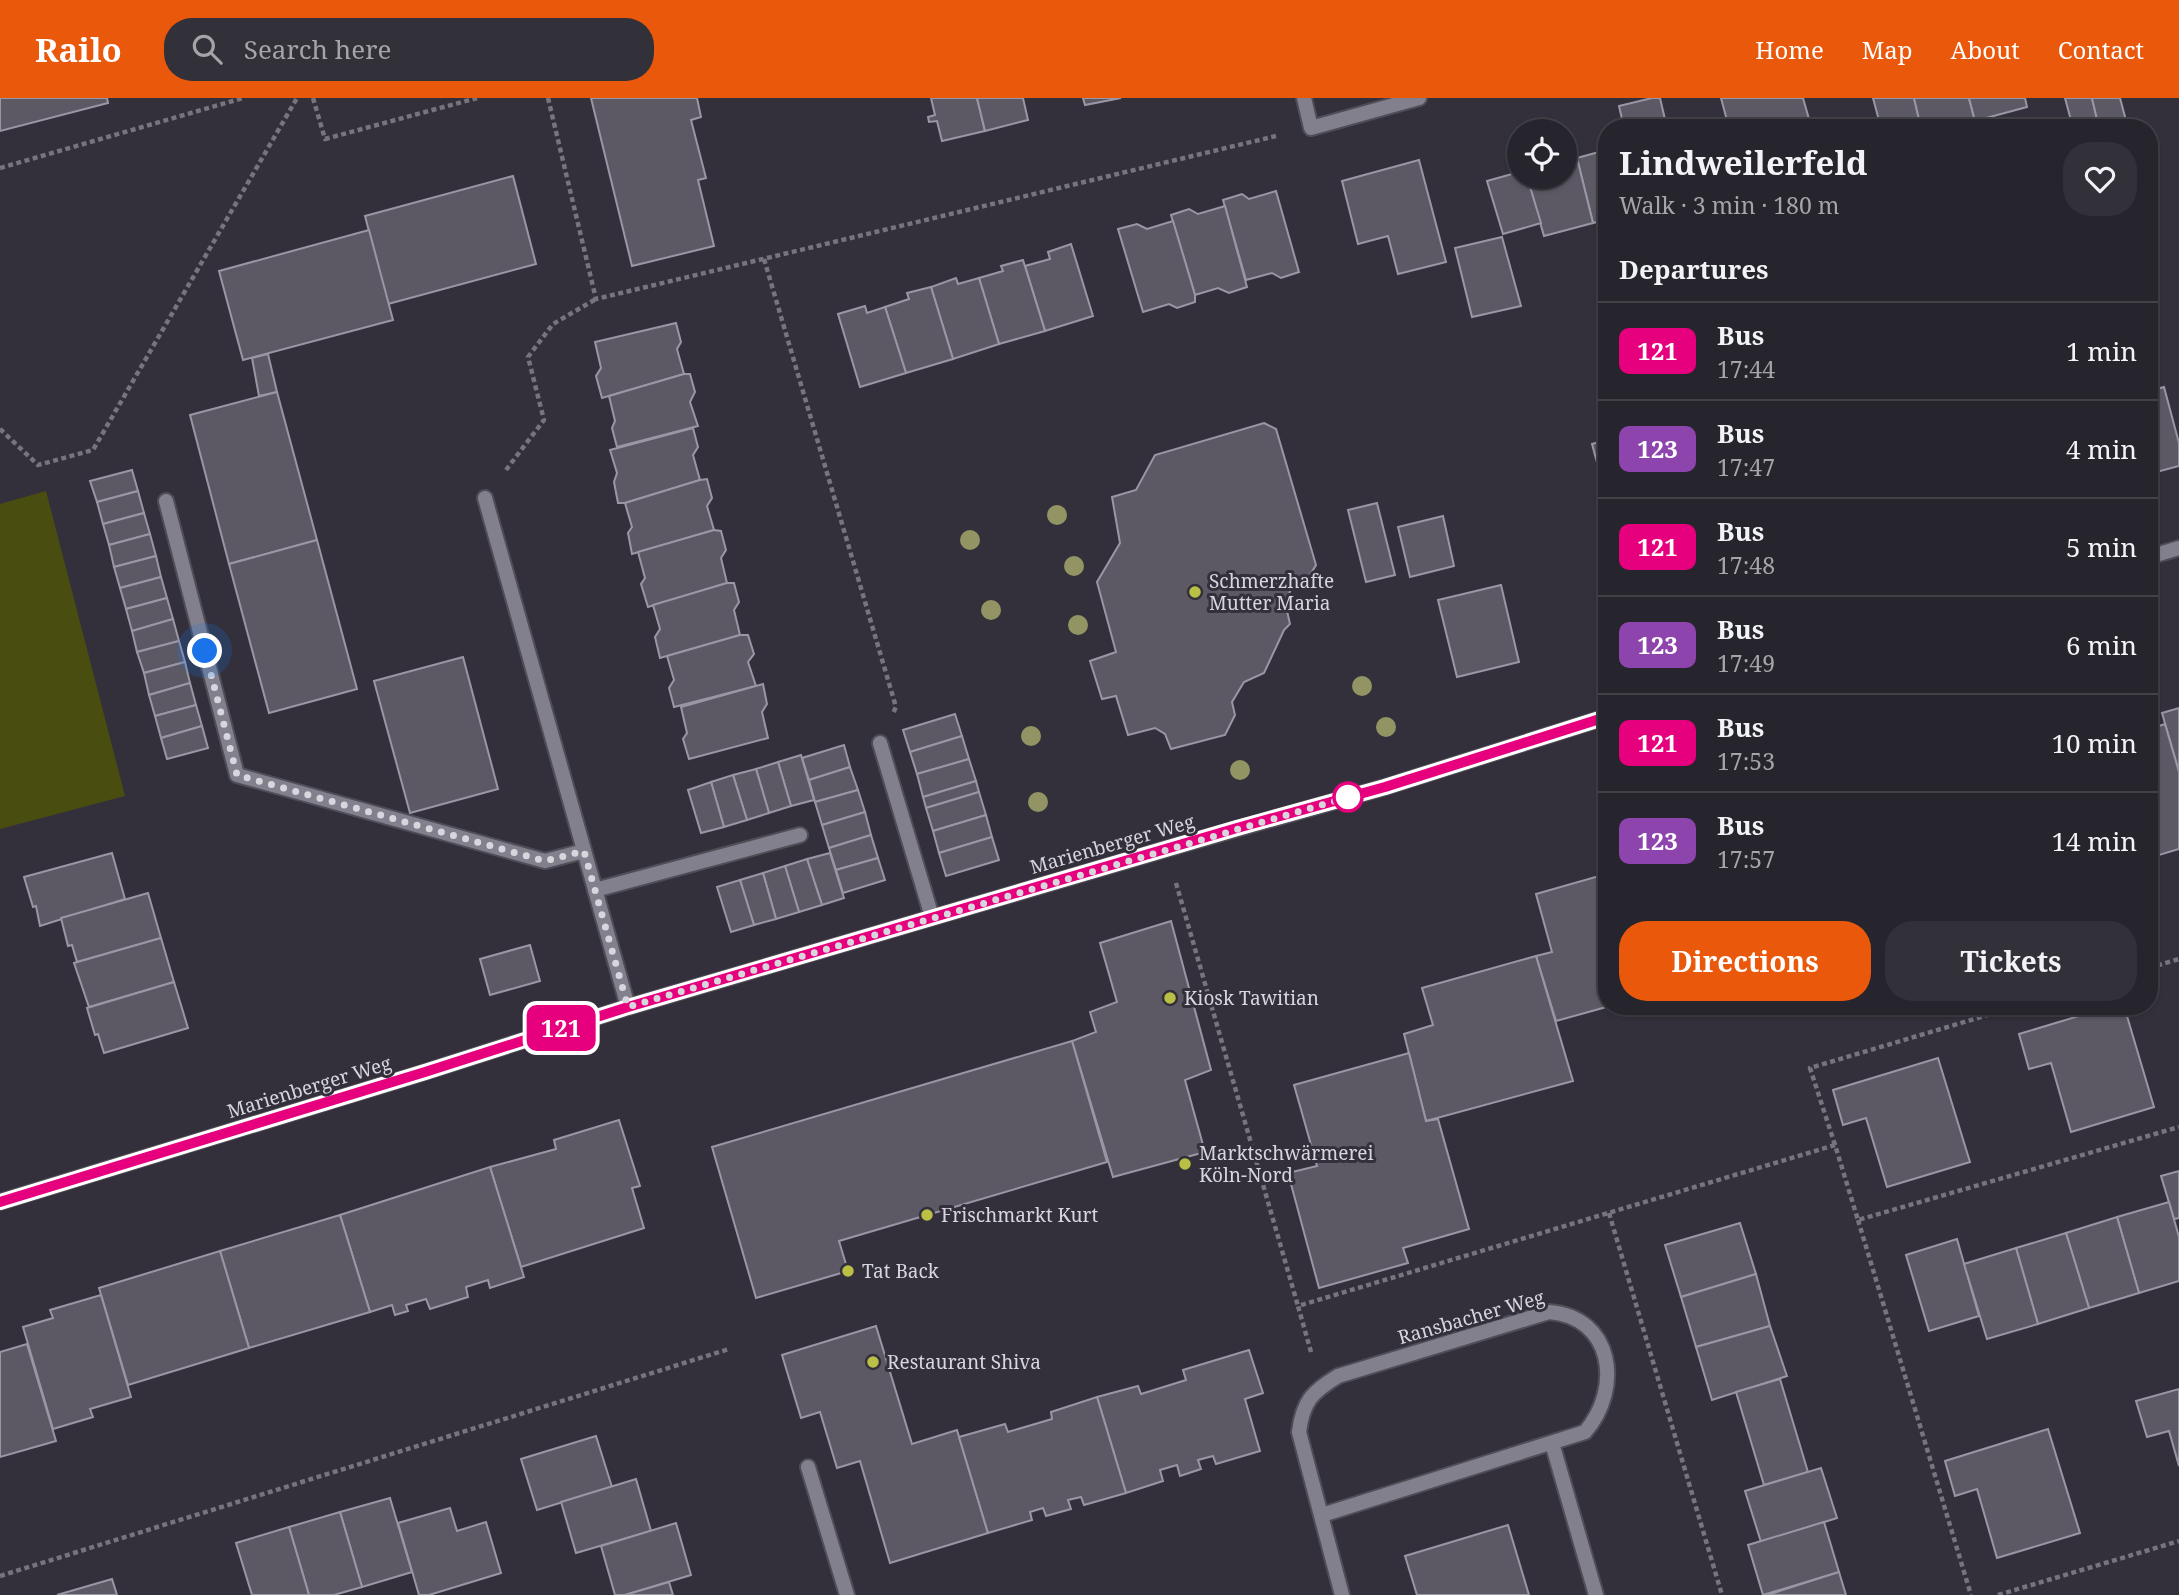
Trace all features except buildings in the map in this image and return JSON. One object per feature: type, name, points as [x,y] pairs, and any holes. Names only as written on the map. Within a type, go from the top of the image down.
[{"type":"street","points":[[1304,98],[1311,128],[1419,98]]},
{"type":"street","points":[[485,498],[628,1007]]},
{"type":"street","points":[[166,501],[237,775],[545,861],[584,851]]},
{"type":"street","points":[[2158,554],[2179,548]]},
{"type":"street","name":"Marienberger Weg","points":[[0,1202],[628,1007],[1385,787],[1598,720]]},
{"type":"street","points":[[880,743],[932,917]]},
{"type":"street","points":[[595,890],[800,835]]},
{"type":"street","name":"Ransbacher Weg","points":[[1322,1515],[1586,1432],[1598,1417],[1606,1397],[1609,1374],[1600,1344],[1582,1321],[1567,1313],[1549,1312],[1338,1376],[1309,1398],[1301,1413],[1299,1432],[1302,1450],[1342,1595]]},
{"type":"street","points":[[1552,1443],[1596,1595]]},
{"type":"street","points":[[808,1467],[847,1595]]},
{"type":"path","points":[[0,168],[243,98]]},
{"type":"path","points":[[0,429],[38,465],[93,450],[297,98]]},
{"type":"path","points":[[313,98],[325,139],[477,98]]},
{"type":"path","points":[[548,98],[596,299]]},
{"type":"path","points":[[485,498],[544,420],[528,357],[553,324],[596,299],[1311,128]]},
{"type":"path","points":[[764,258],[896,707],[880,743]]},
{"type":"path","points":[[1166,849],[1321,1387]]},
{"type":"path","points":[[2158,965],[2179,959]]},
{"type":"path","points":[[1971,1595],[1810,1068],[1988,1015]]},
{"type":"path","points":[[1858,1220],[2179,1127]]},
{"type":"path","points":[[1298,1306],[1835,1145]]},
{"type":"path","points":[[1609,1213],[1722,1595]]},
{"type":"path","points":[[0,1576],[729,1349]]},
{"type":"path","points":[[1998,1595],[2179,1541]]},
{"type":"shaded area","points":[[46,491],[125,796],[0,829],[0,504]]},
{"type":"bus line","name":"121","points":[[0,1202],[628,1007],[1385,787],[1598,719]]},
{"type":"place","name":"Schmerzhafte Mutter Maria","points":[[1195,592]]},
{"type":"place","name":"Kiosk Tawitian","points":[[1170,998]]},
{"type":"place","name":"Marktschwärmerei Köln-Nord","points":[[1185,1164]]},
{"type":"place","name":"Frischmarkt Kurt","points":[[927,1215]]},
{"type":"place","name":"Tat Back","points":[[848,1271]]},
{"type":"place","name":"Restaurant Shiva","points":[[873,1362]]},
{"type":"route","points":[[205,651],[237,775],[545,861],[584,851],[628,1007],[1359,794],[1348,797]]}]
